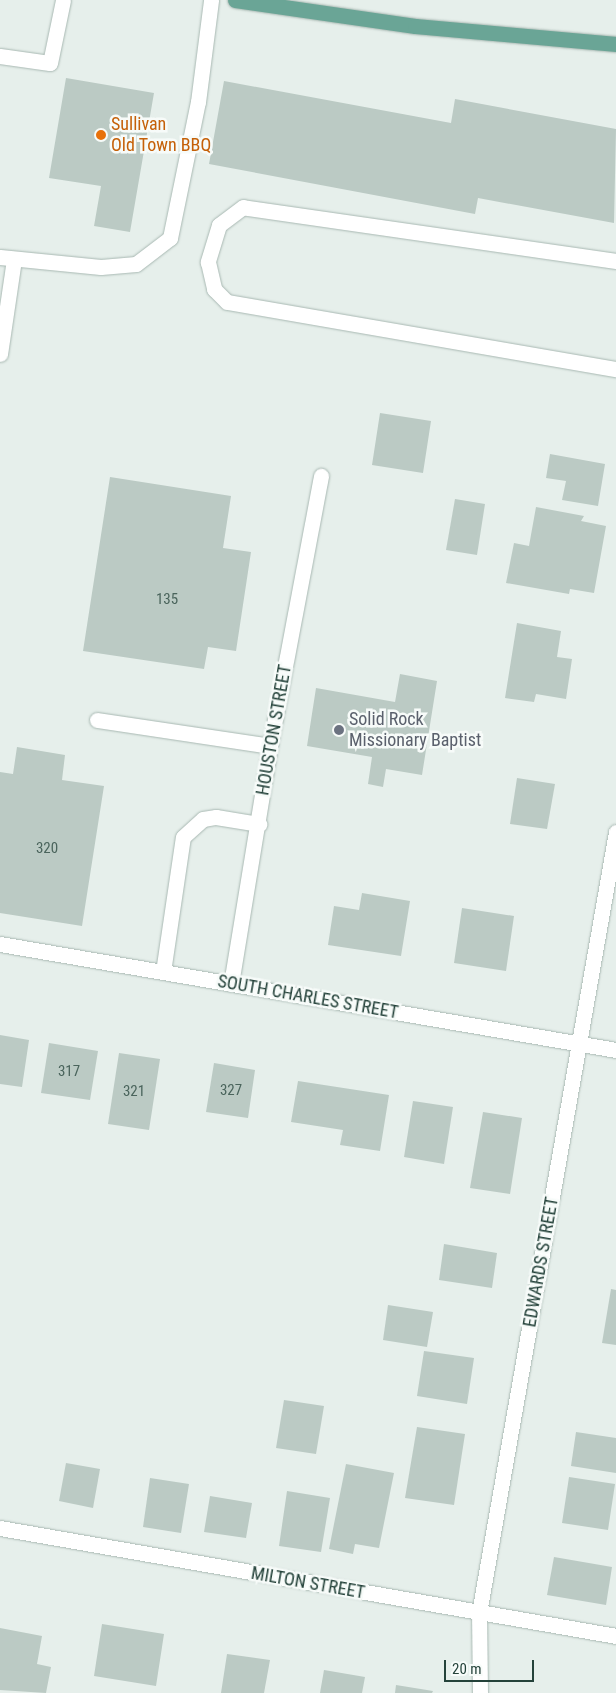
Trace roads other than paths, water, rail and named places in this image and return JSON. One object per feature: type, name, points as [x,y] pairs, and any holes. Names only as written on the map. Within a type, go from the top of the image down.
[{"type":"main road","points":[[235,0],[415,26],[616,44]]},
{"type":"street","points":[[0,56],[50,63],[63,0]]},
{"type":"street","points":[[0,354],[7,258],[101,266],[136,264],[170,238],[198,102],[211,0]]},
{"type":"street","points":[[616,261],[244,207],[219,225],[208,262],[214,289],[227,302],[616,369]]},
{"type":"street","name":"HOUSTON STREET","points":[[231,984],[270,746],[321,476]]},
{"type":"street","points":[[97,720],[270,746]]},
{"type":"street","points":[[162,972],[184,837],[203,819],[216,817],[258,824]]},
{"type":"street","name":"EDWARDS STREET","points":[[480,1693],[479,1613],[616,832]]},
{"type":"street","name":"SOUTH CHARLES STREET","points":[[0,944],[616,1050]]},
{"type":"street","name":"MILTON STREET","points":[[0,1528],[616,1636]]},
{"type":"place","name":"Sullivan Old Town BBQ","points":[[101,135]]},
{"type":"place","name":"Solid Rock Missionary Baptist","points":[[339,730]]}]
